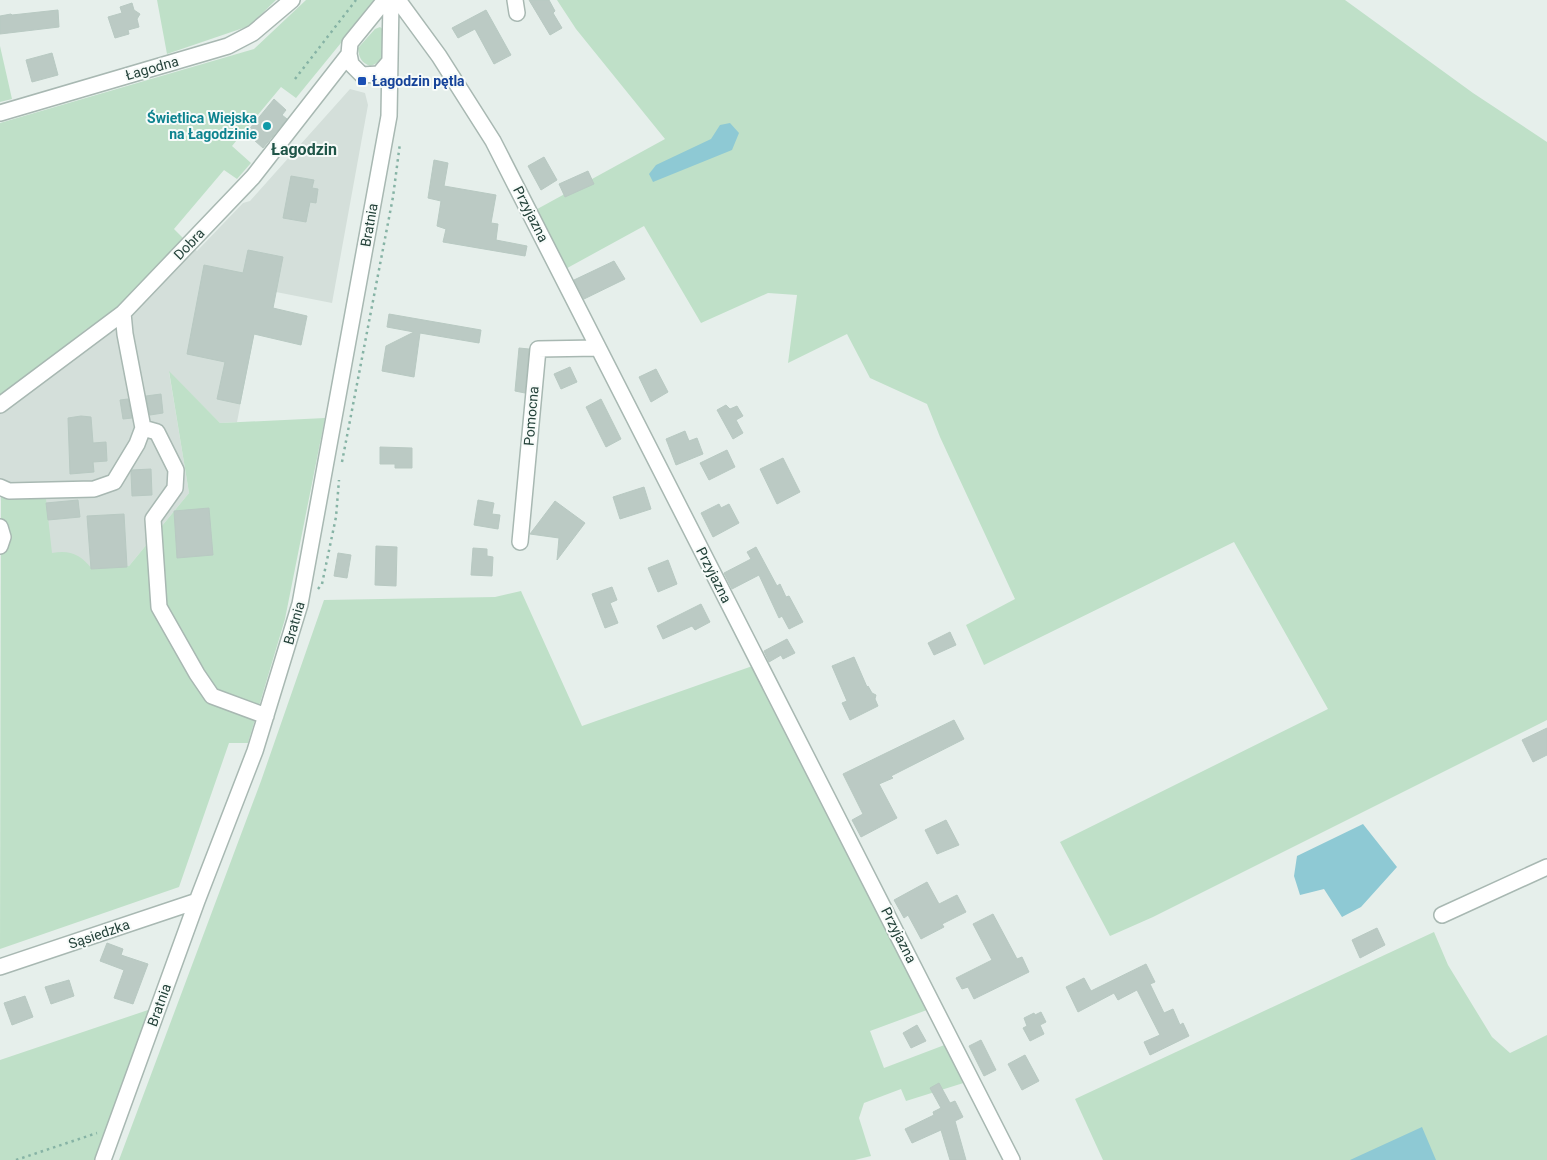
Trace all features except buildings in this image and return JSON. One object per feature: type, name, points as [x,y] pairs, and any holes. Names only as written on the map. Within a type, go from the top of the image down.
[{"type":"street","name":"Łagodna","points":[[0,113],[228,46],[253,33],[292,0]]},
{"type":"street","name":"Dobra","points":[[0,405],[123,313],[253,177],[349,54],[350,43],[385,0]]},
{"type":"street","name":"Bratnia","points":[[103,1160],[197,901],[254,751],[300,604],[389,116],[392,0]]},
{"type":"street","name":"Przyjazna","points":[[398,0],[439,56],[493,141],[1012,1160]]},
{"type":"street","points":[[349,54],[351,64],[362,75],[379,74],[390,61]]},
{"type":"street","points":[[0,487],[9,491],[94,488],[114,482],[143,428],[125,334],[123,313]]},
{"type":"street","name":"Pomocna","points":[[520,542],[538,349],[598,348]]},
{"type":"street","points":[[143,428],[157,432],[176,470],[175,488],[153,519],[159,607],[197,674],[212,696],[266,716]]},
{"type":"street","points":[[0,527],[3,537],[0,546]]},
{"type":"street","points":[[1442,915],[1547,867]]},
{"type":"street","name":"Sąsiedzka","points":[[0,967],[197,901]]},
{"type":"path","points":[[295,79],[356,0]]},
{"type":"path","points":[[16,1160],[114,1127]]},
{"type":"shaded area","points":[[350,89],[365,93],[368,105],[332,303],[276,292],[262,294],[237,422],[220,423],[169,372],[189,493],[129,566],[91,569],[52,553],[1,486],[0,501],[0,403],[86,328],[111,317],[185,240],[197,251],[243,203],[250,201]]},
{"type":"green space","points":[[157,0],[276,0],[249,26],[167,54]]},
{"type":"green space","points":[[306,0],[376,0],[296,98],[281,87],[232,146],[251,163],[237,179],[224,170],[174,229],[185,240],[111,317],[86,329],[0,403],[0,123],[254,49]]},
{"type":"green space","points":[[557,0],[1345,0],[1473,93],[1547,142],[1547,720],[1153,917],[1110,936],[1060,842],[1328,709],[1234,542],[984,665],[966,625],[1015,599],[940,437],[927,404],[870,378],[847,334],[788,363],[797,295],[768,293],[701,323],[644,226],[560,272],[530,213],[665,139],[576,29]]},
{"type":"green space","points":[[380,27],[384,30],[382,57],[376,64],[370,66],[361,59],[358,48],[375,29]]},
{"type":"green space","points":[[0,46],[12,99],[0,102]]},
{"type":"green space","points":[[169,371],[220,423],[325,418],[285,619],[248,743],[229,743],[179,887],[0,949],[1,486],[45,490],[52,553],[64,552],[74,554],[92,569],[129,566],[189,493]]},
{"type":"green space","points":[[521,591],[582,726],[761,663],[935,1007],[870,1031],[884,1068],[955,1041],[973,1080],[906,1101],[901,1089],[864,1103],[859,1118],[871,1156],[855,1160],[119,1160],[261,781],[324,600],[495,597]]},
{"type":"green space","points":[[1434,932],[1448,965],[1492,1037],[1510,1053],[1547,1035],[1547,1160],[1103,1160],[1075,1099]]},
{"type":"green space","points":[[154,1008],[96,1160],[0,1160],[0,1060]]},
{"type":"water","points":[[730,123],[739,133],[732,150],[653,182],[649,174],[656,165],[711,139],[720,125]]},
{"type":"water","points":[[1363,824],[1397,867],[1361,907],[1342,917],[1324,889],[1300,895],[1294,876],[1297,856]]},
{"type":"water","points":[[1422,1127],[1436,1160],[1350,1160]]},
{"type":"place","name":"Łagodzin pętla","points":[[362,81]]},
{"type":"place","name":"Świetlica Wiejska na Łagodzinie","points":[[267,126]]},
{"type":"district","name":"Łagodzin","points":[[304,149]]}]
